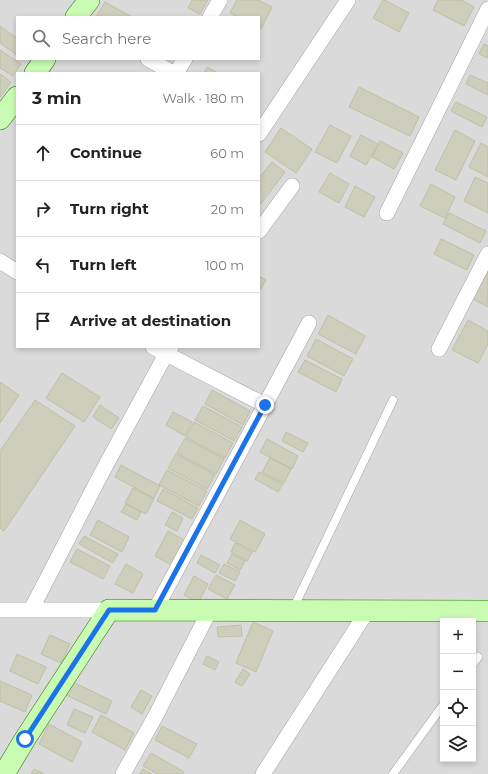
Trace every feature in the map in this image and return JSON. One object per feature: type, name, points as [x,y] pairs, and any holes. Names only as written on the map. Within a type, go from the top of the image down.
[{"type":"street","points":[[77,16],[89,0]]},
{"type":"street","points":[[211,16],[220,0]]},
{"type":"street","points":[[261,127],[348,0]]},
{"type":"street","points":[[387,213],[488,9]]},
{"type":"street","points":[[36,72],[44,60]]},
{"type":"street","points":[[150,60],[171,72]]},
{"type":"street","points":[[177,72],[184,60]]},
{"type":"street","points":[[0,119],[16,98]]},
{"type":"street","points":[[260,230],[292,186]]},
{"type":"street","points":[[439,349],[488,254]]},
{"type":"street","points":[[0,261],[16,271]]},
{"type":"street","points":[[155,610],[309,323]]},
{"type":"street","points":[[31,610],[164,349],[265,405]]},
{"type":"street","points":[[0,610],[488,611]]},
{"type":"street","points":[[4,774],[109,610]]},
{"type":"street","points":[[123,774],[155,717],[210,610]]},
{"type":"street","points":[[263,774],[368,610]]},
{"type":"lane","points":[[293,610],[392,400]]},
{"type":"lane","points":[[393,774],[440,709]]},
{"type":"shaded area","points":[[0,0],[488,0],[488,774],[0,774]]},
{"type":"building","points":[[192,0],[208,0],[200,14],[188,8]]},
{"type":"building","points":[[237,0],[258,0],[272,7],[261,29],[260,16],[236,16],[230,13]]},
{"type":"building","points":[[383,0],[409,13],[399,32],[373,18]]},
{"type":"building","points":[[438,0],[462,0],[474,7],[464,26],[433,10]]},
{"type":"building","points":[[105,2],[130,16],[97,16]]},
{"type":"building","points":[[0,26],[16,37],[16,54],[0,43]]},
{"type":"building","points":[[484,44],[488,46],[488,58],[479,54]]},
{"type":"building","points":[[0,50],[21,64],[13,76],[0,68]]},
{"type":"building","points":[[207,67],[216,72],[204,72]]},
{"type":"building","points":[[0,74],[11,82],[0,98]]},
{"type":"building","points":[[470,75],[488,83],[488,95],[466,84]]},
{"type":"building","points":[[359,87],[419,117],[410,136],[349,107]]},
{"type":"building","points":[[456,102],[487,117],[482,127],[451,111]]},
{"type":"building","points":[[330,125],[351,136],[337,163],[315,152]]},
{"type":"building","points":[[281,128],[312,149],[296,173],[265,152]]},
{"type":"building","points":[[455,130],[475,141],[456,180],[435,170]]},
{"type":"building","points":[[361,135],[378,144],[366,165],[350,156]]},
{"type":"building","points":[[380,141],[403,153],[394,169],[372,157]]},
{"type":"building","points":[[481,143],[488,147],[488,177],[469,167]]},
{"type":"building","points":[[272,162],[285,172],[260,205],[260,177]]},
{"type":"building","points":[[330,173],[349,184],[339,203],[319,192]]},
{"type":"building","points":[[475,177],[488,183],[488,213],[464,201]]},
{"type":"building","points":[[431,184],[455,197],[445,218],[420,206]]},
{"type":"building","points":[[355,186],[375,197],[364,217],[345,207]]},
{"type":"building","points":[[449,213],[486,231],[480,243],[443,224]]},
{"type":"building","points":[[441,239],[474,255],[467,270],[434,254]]},
{"type":"building","points":[[488,269],[488,307],[467,296]]},
{"type":"building","points":[[260,277],[266,280],[260,290]]},
{"type":"building","points":[[328,315],[365,336],[356,354],[318,334]]},
{"type":"building","points":[[468,320],[488,331],[488,344],[478,363],[452,350]]},
{"type":"building","points":[[316,339],[353,359],[344,376],[307,356]]},
{"type":"building","points":[[305,360],[342,379],[336,392],[298,372]]},
{"type":"building","points":[[62,373],[100,397],[84,422],[46,398]]},
{"type":"building","points":[[0,382],[19,395],[0,423]]},
{"type":"building","points":[[212,390],[250,411],[243,425],[205,404]]},
{"type":"building","points":[[35,400],[75,426],[4,531],[0,528],[0,451]]},
{"type":"building","points":[[100,405],[119,418],[111,429],[93,417]]},
{"type":"building","points":[[203,406],[242,427],[234,441],[195,420]]},
{"type":"building","points":[[173,412],[192,422],[185,436],[166,425]]},
{"type":"building","points":[[194,422],[233,443],[225,458],[186,437]]},
{"type":"building","points":[[286,432],[308,443],[303,452],[282,441]]},
{"type":"building","points":[[185,438],[224,459],[216,474],[177,453]]},
{"type":"building","points":[[267,439],[298,456],[292,469],[260,452]]},
{"type":"building","points":[[176,454],[215,475],[207,489],[168,468]]},
{"type":"building","points":[[270,458],[291,469],[284,483],[262,472]]},
{"type":"building","points":[[121,465],[160,486],[154,498],[115,477]]},
{"type":"building","points":[[167,470],[207,491],[199,506],[159,485]]},
{"type":"building","points":[[259,472],[283,484],[278,492],[255,479]]},
{"type":"building","points":[[133,488],[154,499],[146,514],[125,503]]},
{"type":"building","points":[[163,489],[198,508],[192,519],[157,501]]},
{"type":"building","points":[[126,504],[141,512],[137,520],[121,512]]},
{"type":"building","points":[[172,512],[183,518],[177,531],[165,525]]},
{"type":"building","points":[[98,520],[129,537],[122,552],[90,535]]},
{"type":"building","points":[[240,520],[265,534],[255,552],[230,539]]},
{"type":"building","points":[[168,531],[184,540],[171,565],[155,556]]},
{"type":"building","points":[[84,536],[118,554],[113,563],[79,544]]},
{"type":"building","points":[[235,543],[252,552],[247,561],[231,552]]},
{"type":"building","points":[[77,549],[110,566],[103,579],[70,562]]},
{"type":"building","points":[[232,554],[245,561],[240,570],[227,563]]},
{"type":"building","points":[[201,555],[220,565],[215,573],[197,563]]},
{"type":"building","points":[[126,564],[143,574],[133,593],[115,584]]},
{"type":"building","points":[[224,564],[240,572],[235,581],[219,573]]},
{"type":"building","points":[[216,575],[235,585],[227,599],[208,589]]},
{"type":"building","points":[[194,576],[208,584],[198,603],[184,595]]},
{"type":"building","points":[[253,622],[273,631],[256,672],[236,663]]},
{"type":"building","points":[[241,625],[242,636],[218,637],[217,627]]},
{"type":"building","points":[[50,635],[70,644],[61,663],[41,654]]},
{"type":"building","points":[[17,654],[46,667],[38,684],[10,671]]},
{"type":"building","points":[[207,656],[219,662],[215,670],[203,664]]},
{"type":"building","points":[[243,669],[250,674],[242,686],[235,682]]},
{"type":"building","points":[[0,681],[32,695],[25,712],[0,701]]},
{"type":"building","points":[[71,681],[112,701],[106,714],[64,694]]},
{"type":"building","points":[[141,690],[152,696],[142,714],[131,707]]},
{"type":"building","points":[[74,709],[93,717],[85,733],[67,725]]},
{"type":"building","points":[[101,715],[134,733],[125,750],[92,732]]},
{"type":"building","points":[[49,724],[82,742],[72,762],[39,744]]},
{"type":"building","points":[[162,726],[197,744],[189,758],[155,740]]},
{"type":"building","points":[[151,753],[184,772],[183,774],[158,774],[143,766]]},
{"type":"building","points":[[34,769],[44,774],[31,774]]},
{"type":"building","points":[[143,769],[152,774],[140,774]]},
{"type":"route","points":[[25,739],[109,610],[155,610],[265,405]]}]
